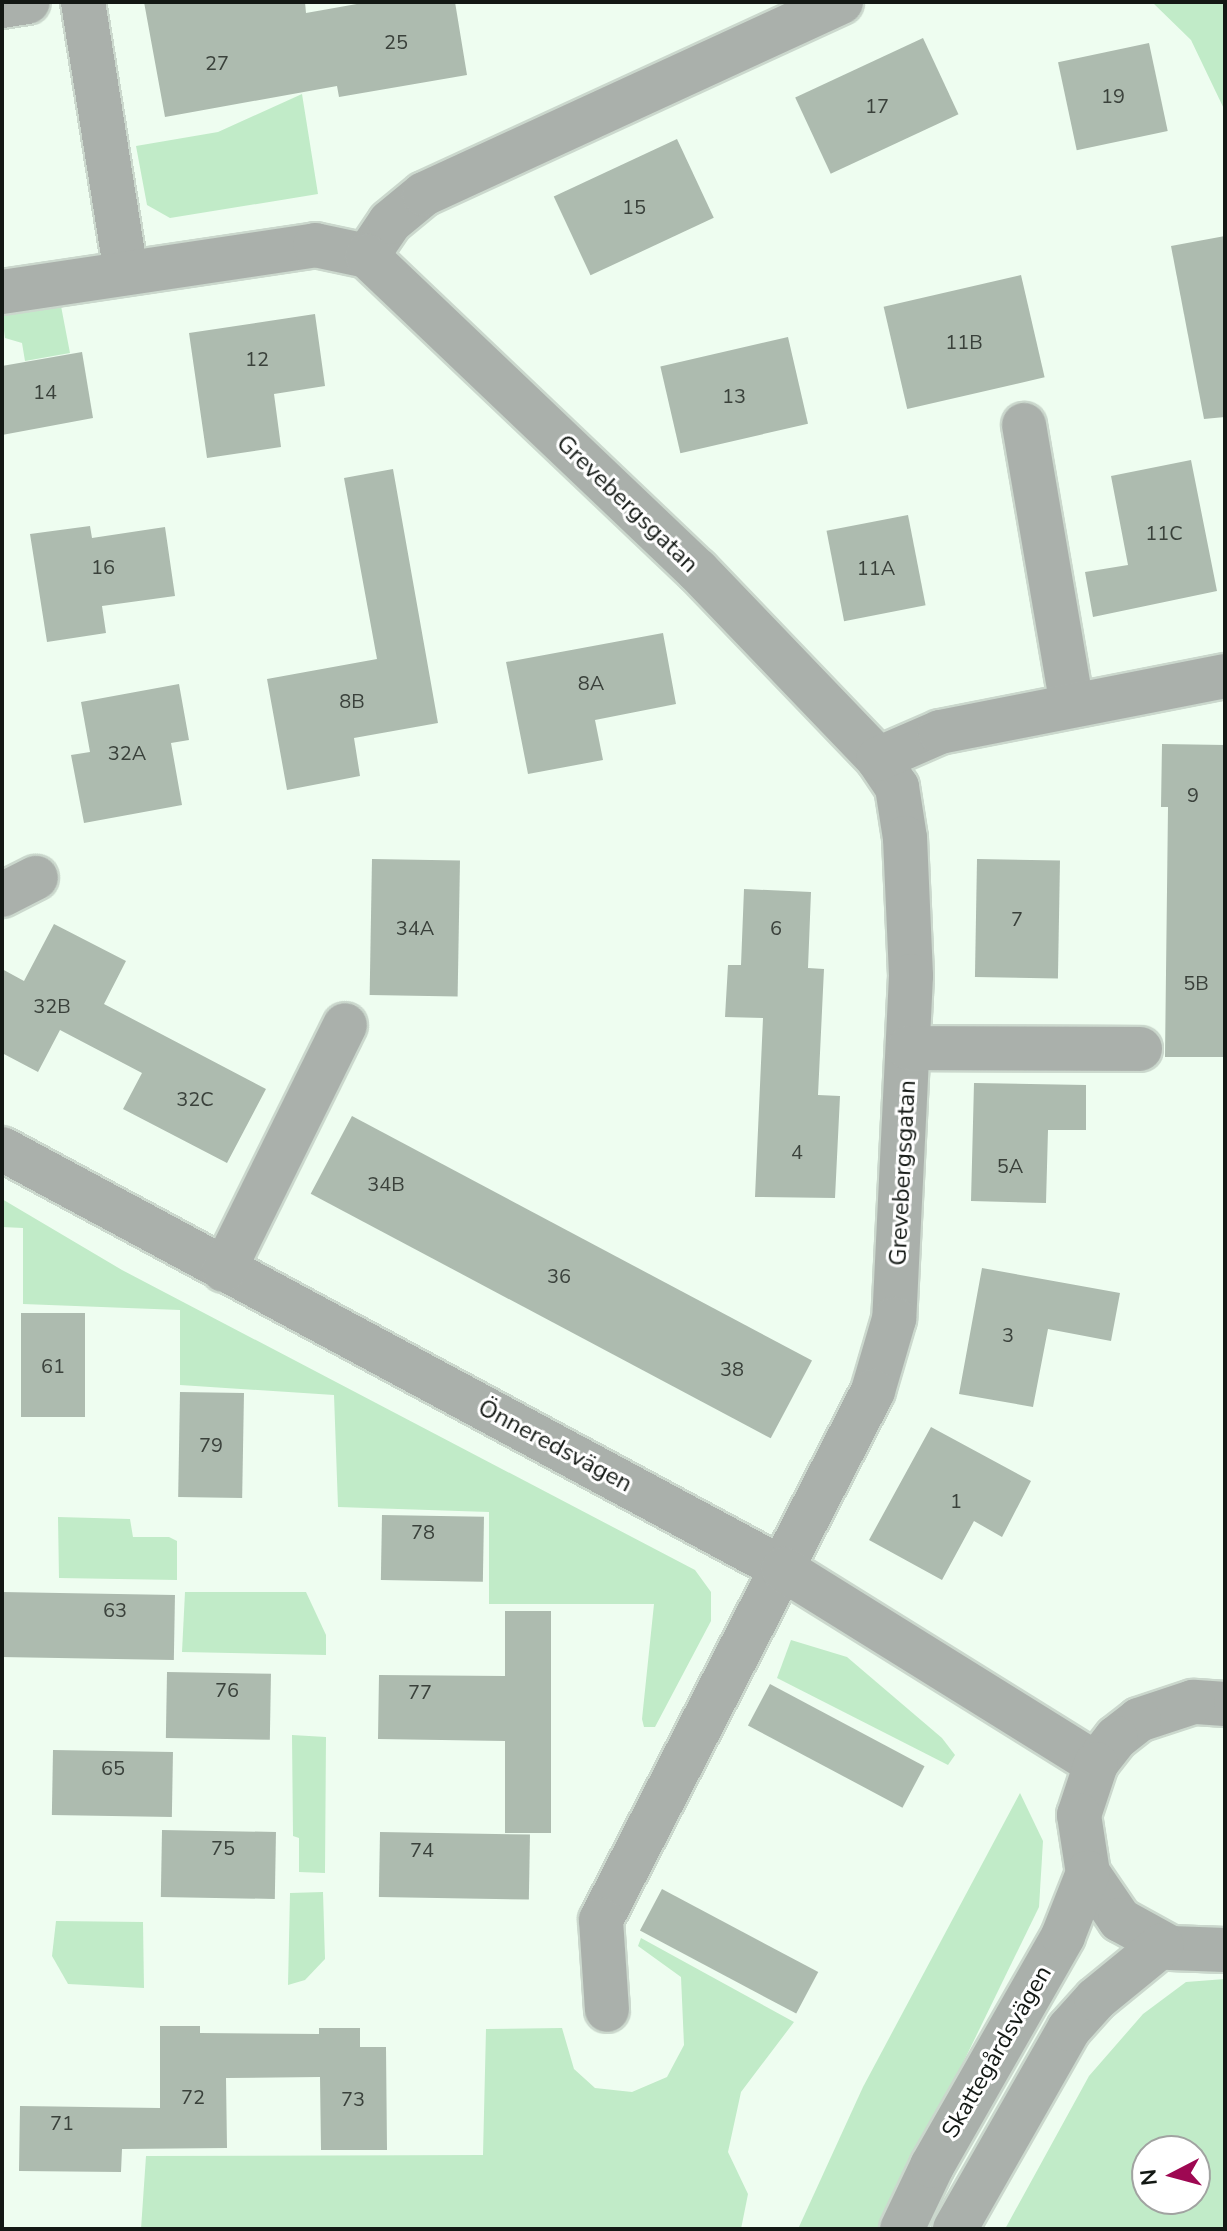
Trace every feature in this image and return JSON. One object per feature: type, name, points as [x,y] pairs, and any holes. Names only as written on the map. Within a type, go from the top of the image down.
[{"type":"street","points":[[2,6],[28,2]]},
{"type":"street","points":[[83,2],[126,272]]},
{"type":"street","points":[[2,292],[315,245],[367,256],[390,222],[424,194],[841,2]]},
{"type":"street","name":"Grevebergsgatan","points":[[367,256],[697,570],[878,759],[897,787],[905,838],[909,1048],[894,1319],[873,1391],[601,1920],[607,2010]]},
{"type":"street","points":[[1024,425],[1072,705]]},
{"type":"street","points":[[878,759],[940,732],[1225,676]]},
{"type":"street","points":[[224,1270],[345,1025]]},
{"type":"street","points":[[909,1048],[1140,1049]]},
{"type":"street","name":"Önneredsvägen","points":[[2,1149],[783,1569],[1096,1764]]},
{"type":"street","points":[[1225,1703],[1165,1708],[1116,1738],[1096,1764],[1079,1815],[1088,1873],[1120,1920],[1162,1945],[1225,1950]]},
{"type":"street","name":"Skattegårdsvägen","points":[[902,2229],[1063,1936],[1088,1873]]},
{"type":"street","name":"Skattegårdsvägen","points":[[955,2229],[1069,2029],[1096,1999],[1162,1945]]},
{"type":"green space","points":[[1152,2],[1225,2],[1225,111],[1191,40]]},
{"type":"green space","points":[[302,94],[318,194],[170,218],[147,205],[136,146],[218,132]]},
{"type":"green space","points":[[61,306],[70,353],[25,361],[22,343],[5,338],[2,316]]},
{"type":"green space","points":[[2,1199],[122,1270],[695,1570],[711,1592],[711,1621],[655,1727],[644,1727],[642,1719],[654,1604],[489,1604],[489,1512],[338,1507],[334,1395],[180,1385],[180,1310],[23,1304],[23,1228],[2,1227]]},
{"type":"green space","points":[[58,1517],[130,1519],[133,1537],[169,1537],[177,1541],[177,1580],[59,1578]]},
{"type":"green space","points":[[185,1592],[306,1592],[326,1635],[326,1655],[182,1652]]},
{"type":"green space","points":[[791,1640],[847,1657],[942,1738],[955,1755],[948,1765],[777,1678]]},
{"type":"green space","points":[[292,1735],[326,1737],[325,1873],[299,1872],[299,1838],[293,1836]]},
{"type":"green space","points":[[1020,1793],[1043,1841],[1039,1907],[882,2229],[798,2229],[863,2087]]},
{"type":"green space","points":[[323,1892],[325,1959],[305,1980],[288,1985],[290,1893]]},
{"type":"green space","points":[[56,1921],[143,1922],[144,1988],[68,1984],[52,1956]]},
{"type":"green space","points":[[641,1938],[794,2022],[741,2092],[728,2152],[748,2194],[741,2229],[141,2229],[146,2156],[483,2155],[486,2029],[562,2028],[574,2069],[595,2088],[632,2092],[667,2077],[684,2045],[681,1977],[638,1946]]},
{"type":"green space","points":[[1225,1979],[1225,2229],[1005,2229],[1089,2076],[1143,2014],[1186,1982]]},
{"type":"building","points":[[144,2],[305,2],[306,13],[368,2],[455,2],[467,75],[339,97],[337,86],[165,117]]},
{"type":"building","points":[[923,38],[958,114],[831,174],[795,98]]},
{"type":"building","points":[[1149,43],[1168,131],[1077,150],[1058,62]]},
{"type":"building","points":[[677,139],[714,218],[591,275],[554,196]]},
{"type":"building","points":[[1225,236],[1225,417],[1204,419],[1171,246]]},
{"type":"building","points":[[1021,275],[1045,377],[907,409],[884,307]]},
{"type":"building","points":[[315,314],[325,386],[274,394],[281,447],[207,458],[189,333]]},
{"type":"building","points":[[788,337],[808,424],[680,453],[660,366]]},
{"type":"building","points":[[82,352],[93,418],[2,435],[2,366]]},
{"type":"building","points":[[1191,460],[1217,591],[1093,617],[1085,572],[1128,565],[1111,476]]},
{"type":"building","points":[[393,469],[438,723],[354,738],[360,776],[287,790],[267,679],[377,659],[344,478]]},
{"type":"building","points":[[908,515],[926,605],[844,621],[827,531]]},
{"type":"building","points":[[90,526],[92,538],[165,527],[175,596],[102,606],[106,633],[47,642],[30,534]]},
{"type":"building","points":[[663,633],[676,704],[595,720],[603,760],[528,774],[506,662]]},
{"type":"building","points":[[179,684],[189,740],[171,743],[182,805],[84,823],[71,755],[90,752],[81,702]]},
{"type":"building","points":[[1162,744],[1225,745],[1225,1057],[1165,1057],[1168,807],[1161,807]]},
{"type":"building","points":[[372,859],[460,861],[458,997],[370,995]]},
{"type":"building","points":[[977,859],[1060,860],[1058,978],[975,977]]},
{"type":"building","points":[[744,889],[811,892],[808,968],[824,969],[818,1095],[840,1096],[835,1198],[755,1197],[763,1018],[725,1017],[728,965],[741,965]]},
{"type":"building","points":[[54,924],[126,961],[104,1004],[266,1089],[227,1163],[123,1109],[142,1073],[60,1030],[38,1072],[2,1053],[2,969],[24,981]]},
{"type":"building","points":[[974,1083],[1086,1085],[1086,1130],[1048,1130],[1046,1203],[971,1201]]},
{"type":"building","points":[[352,1116],[812,1361],[771,1438],[311,1194]]},
{"type":"building","points":[[982,1268],[1120,1293],[1111,1341],[1048,1329],[1033,1407],[959,1394]]},
{"type":"building","points":[[21,1313],[85,1313],[85,1417],[21,1417]]},
{"type":"building","points":[[180,1392],[244,1393],[242,1498],[178,1497]]},
{"type":"building","points":[[931,1427],[1031,1481],[1002,1537],[974,1521],[942,1580],[869,1540]]},
{"type":"building","points":[[382,1515],[484,1517],[483,1582],[381,1580]]},
{"type":"building","points":[[2,1592],[175,1595],[174,1660],[2,1657]]},
{"type":"building","points":[[505,1611],[551,1611],[551,1833],[505,1833],[505,1741],[378,1739],[379,1675],[505,1676]]},
{"type":"building","points":[[167,1672],[271,1674],[270,1740],[166,1738]]},
{"type":"building","points":[[770,1684],[925,1766],[902,1808],[748,1725]]},
{"type":"building","points":[[53,1750],[173,1752],[172,1817],[52,1815]]},
{"type":"building","points":[[162,1830],[276,1832],[275,1899],[161,1897]]},
{"type":"building","points":[[380,1832],[530,1835],[529,1900],[379,1897]]},
{"type":"building","points":[[662,1889],[818,1972],[796,2014],[640,1930]]},
{"type":"building","points":[[160,2026],[200,2026],[200,2033],[319,2034],[319,2028],[360,2028],[360,2047],[386,2047],[387,2150],[321,2150],[320,2077],[226,2078],[227,2148],[122,2149],[121,2172],[19,2171],[20,2106],[160,2108]]}]
